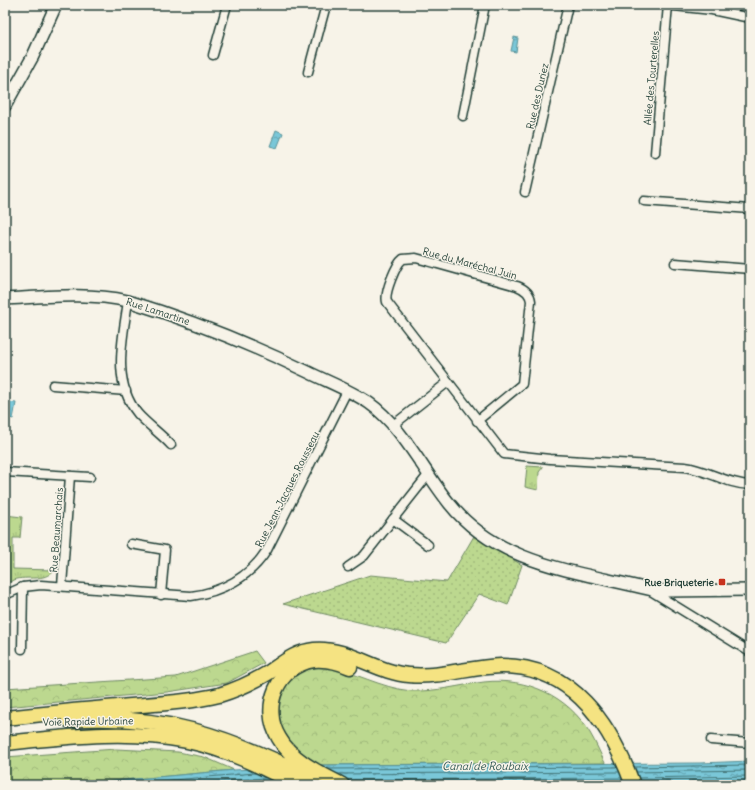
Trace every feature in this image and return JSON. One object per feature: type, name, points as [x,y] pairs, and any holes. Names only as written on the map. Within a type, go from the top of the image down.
[{"type":"highway","points":[[5,718],[188,700],[219,695],[257,679],[298,654],[324,650],[343,654],[382,669],[407,675],[430,676],[500,666],[538,672],[559,681],[580,696],[596,713],[624,785]]},
{"type":"highway","points":[[342,785],[304,764],[289,752],[278,738],[271,720],[271,703],[278,684],[291,670],[306,662],[323,660],[342,663],[389,681],[411,685],[433,685],[502,675],[534,680],[553,688],[570,701],[606,737],[633,785]]},
{"type":"highway","name":"Voie Rapide Urbaine","points":[[5,725],[72,720],[141,721],[206,733],[264,755],[326,785]]},
{"type":"highway","name":"Voie Rapide Urbaine","points":[[5,743],[83,736],[125,735],[180,740],[224,752],[297,785]]},
{"type":"highway","points":[[270,772],[293,785]]},
{"type":"street","points":[[5,106],[46,28],[56,5]]},
{"type":"street","points":[[213,54],[227,5]]},
{"type":"street","points":[[308,72],[326,5]]},
{"type":"street","points":[[463,116],[485,5]]},
{"type":"street","name":"Rue des Duriez","points":[[525,192],[568,5]]},
{"type":"street","points":[[663,5],[734,14],[750,18]]},
{"type":"street","name":"Allée des Tourterelles","points":[[654,153],[668,5]]},
{"type":"street","points":[[734,14],[736,5]]},
{"type":"street","points":[[644,201],[750,210]]},
{"type":"street","name":"Rue du Maréchal Juin","points":[[478,421],[522,384],[531,302],[530,295],[522,288],[416,258],[406,257],[398,264],[386,294],[387,302],[448,382],[501,451],[508,456],[685,467],[699,470],[734,484],[750,485]]},
{"type":"street","points":[[675,263],[750,269]]},
{"type":"street","name":"Rue Lamartine","points":[[5,299],[94,297],[128,301],[239,340],[348,391],[372,405],[392,426],[461,517],[474,528],[507,550],[532,561],[648,589],[666,591],[750,590]]},
{"type":"street","points":[[128,301],[121,368],[126,391],[136,412],[172,445]]},
{"type":"street","points":[[392,426],[448,382]]},
{"type":"street","points":[[53,385],[126,391]]},
{"type":"street","name":"Rue Jean-Jacques Rousseau","points":[[5,596],[23,587],[41,585],[161,595],[192,596],[214,591],[240,578],[258,564],[272,541],[348,391]]},
{"type":"street","points":[[5,472],[90,477]]},
{"type":"street","points":[[348,568],[364,556],[428,475]]},
{"type":"street","name":"Rue Beaumarchais","points":[[62,586],[70,476]]},
{"type":"street","points":[[394,519],[428,546]]},
{"type":"street","points":[[131,544],[165,550],[161,595]]},
{"type":"street","points":[[22,650],[23,587]]},
{"type":"street","points":[[648,589],[750,652]]},
{"type":"street","points":[[710,740],[750,743]]},
{"type":"green space","points":[[527,466],[543,467],[539,472],[538,490],[525,487]]},
{"type":"green space","points":[[5,515],[22,517],[20,538],[13,538],[13,569],[54,570],[50,574],[40,578],[19,579],[5,585]]},
{"type":"green space","points":[[474,536],[522,565],[508,605],[479,594],[446,643],[283,604],[370,575],[447,582]]},
{"type":"green space","points":[[255,651],[264,663],[227,683],[167,692],[5,707],[5,688],[176,677]]},
{"type":"green space","points":[[324,666],[335,668],[389,687],[411,691],[500,681],[531,686],[558,699],[581,720],[590,733],[605,763],[317,765],[297,750],[287,739],[279,722],[278,704],[284,687],[297,674]]},
{"type":"green space","points":[[116,749],[178,752],[204,757],[234,770],[69,785],[5,785],[5,757]]},
{"type":"water","points":[[514,37],[518,38],[516,52],[511,51]]},
{"type":"water","points":[[276,130],[283,133],[277,148],[270,146]]},
{"type":"water","points":[[8,402],[16,403],[13,419],[5,416]]},
{"type":"water","name":"Canal de Roubaix","points":[[750,761],[750,785],[69,785],[234,770],[317,765],[700,763]]},
{"type":"place","name":"Rue Briqueterie","points":[[722,582]]}]
